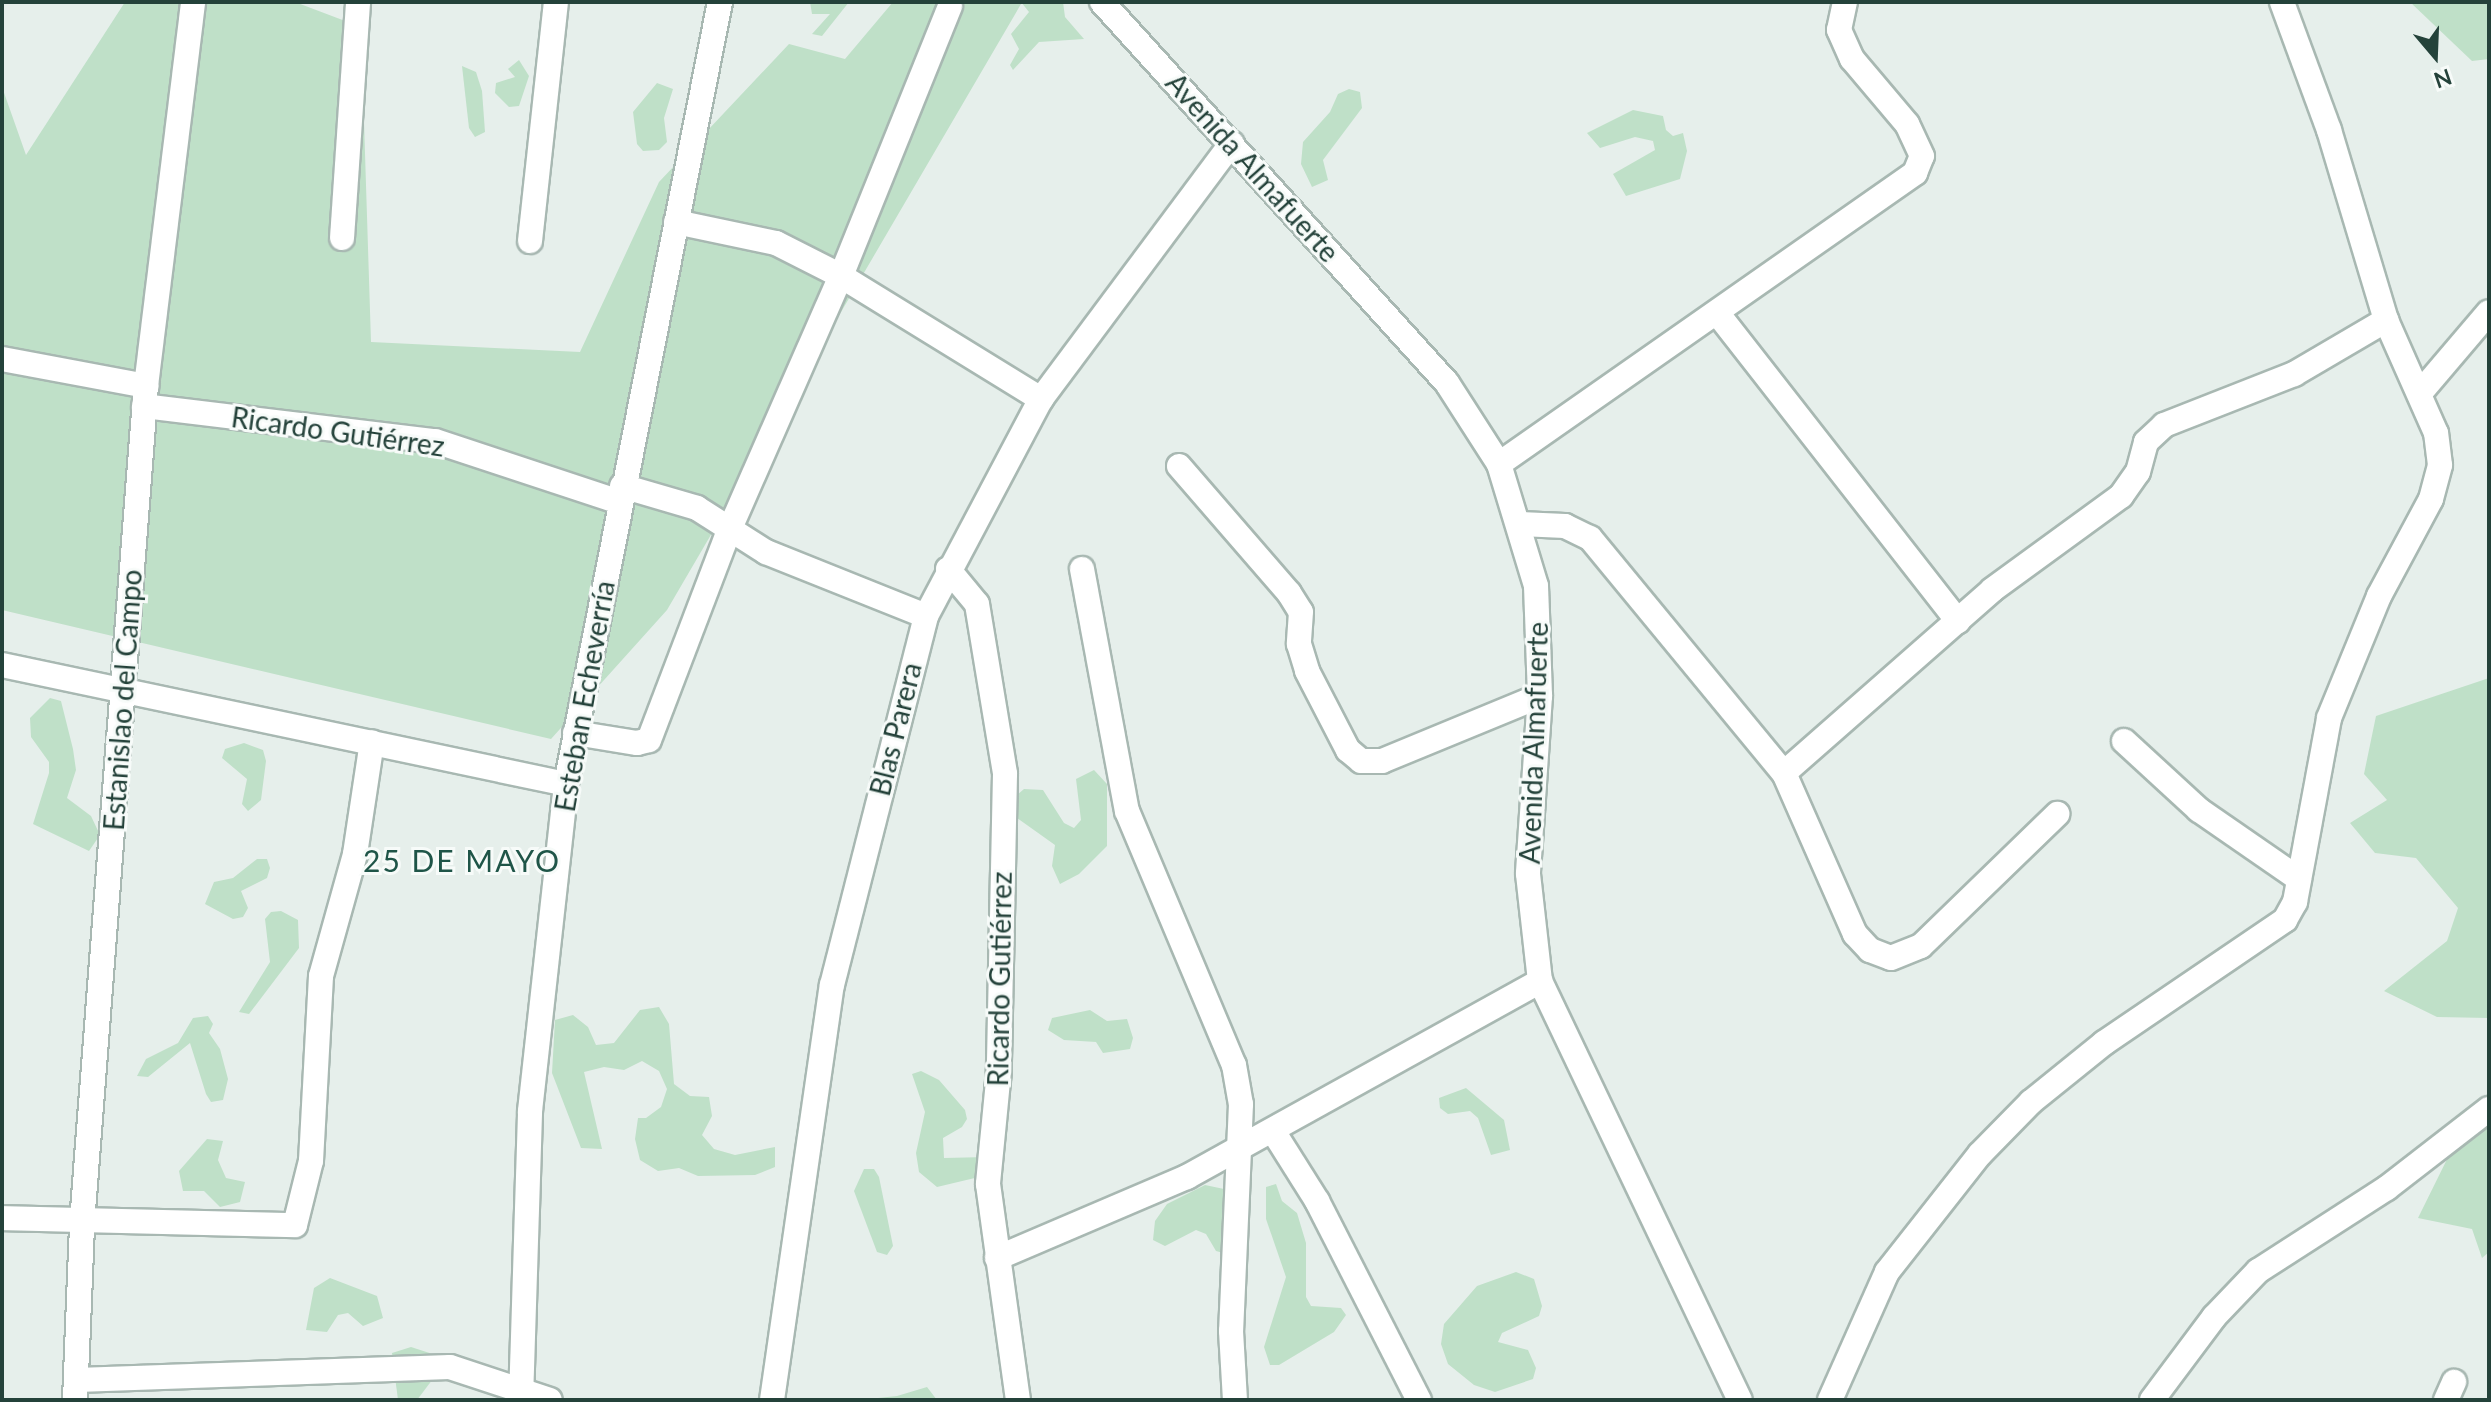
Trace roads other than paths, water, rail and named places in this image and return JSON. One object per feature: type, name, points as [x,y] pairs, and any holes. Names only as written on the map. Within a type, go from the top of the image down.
[{"type":"street","name":"Estanislao del Campo","points":[[76,1390],[82,1223],[145,396],[193,2]]},
{"type":"street","points":[[342,238],[358,2]]},
{"type":"street","points":[[530,241],[556,2]]},
{"type":"street","name":"Esteban Echeverría","points":[[521,1396],[529,1124],[566,784],[620,494],[720,2]]},
{"type":"street","name":"Avenida Almafuerte","points":[[1102,2],[1447,383],[1499,464],[1520,524],[1536,586],[1540,696],[1528,874],[1540,981],[1740,1400]]},
{"type":"street","points":[[1499,464],[1878,203],[1915,173],[1922,156],[1907,124],[1852,59],[1839,30],[1845,2]]},
{"type":"street","points":[[1830,1400],[1887,1272],[1980,1154],[2031,1102],[2104,1043],[2276,927],[2295,902],[2329,718],[2379,596],[2431,499],[2440,465],[2436,433],[2386,320],[2329,130],[2282,2]]},
{"type":"street","points":[[575,733],[637,743],[649,740],[728,533],[841,276],[950,6]]},
{"type":"street","name":"Blas Parera","points":[[772,1400],[832,985],[926,616],[948,569],[1041,399],[1232,143]]},
{"type":"street","points":[[676,222],[776,243],[841,276],[1041,399]]},
{"type":"street","points":[[2420,393],[2489,312]]},
{"type":"street","points":[[1718,314],[1958,621]]},
{"type":"street","points":[[1784,773],[1958,621],[2121,496],[2138,472],[2146,442],[2164,425],[2294,374],[2386,320]]},
{"type":"street","name":"Ricardo Gutiérrez","points":[[2,359],[145,396],[435,441],[620,494],[697,508],[728,533],[926,616]]},
{"type":"street","points":[[1179,466],[1289,593],[1301,612],[1299,644],[1307,671],[1348,750],[1361,761],[1382,761],[1540,696]]},
{"type":"street","points":[[1520,524],[1565,526],[1590,538],[1784,773],[1855,934],[1870,950],[1891,958],[1921,946],[2057,814]]},
{"type":"street","name":"Ricardo Gutiérrez","points":[[948,569],[977,604],[1005,774],[999,1071],[988,1184],[1018,1400]]},
{"type":"street","points":[[1082,569],[1127,811],[1234,1065],[1241,1104],[1231,1331],[1235,1400]]},
{"type":"street","points":[[2,665],[566,784]]},
{"type":"street","points":[[2124,741],[2199,810],[2299,879]]},
{"type":"street","points":[[2,1218],[82,1223],[295,1225],[311,1161],[321,976],[355,854],[372,742]]},
{"type":"street","points":[[997,1258],[1187,1177],[1540,981]]},
{"type":"street","points":[[2152,1400],[2214,1317],[2258,1271],[2387,1188],[2489,1109]]},
{"type":"street","points":[[1273,1131],[1317,1201],[1419,1400]]},
{"type":"street","points":[[76,1390],[393,1366],[450,1367],[521,1396],[550,1400]]},
{"type":"district","name":"25 DE MAYO","points":[[462,860]]}]
